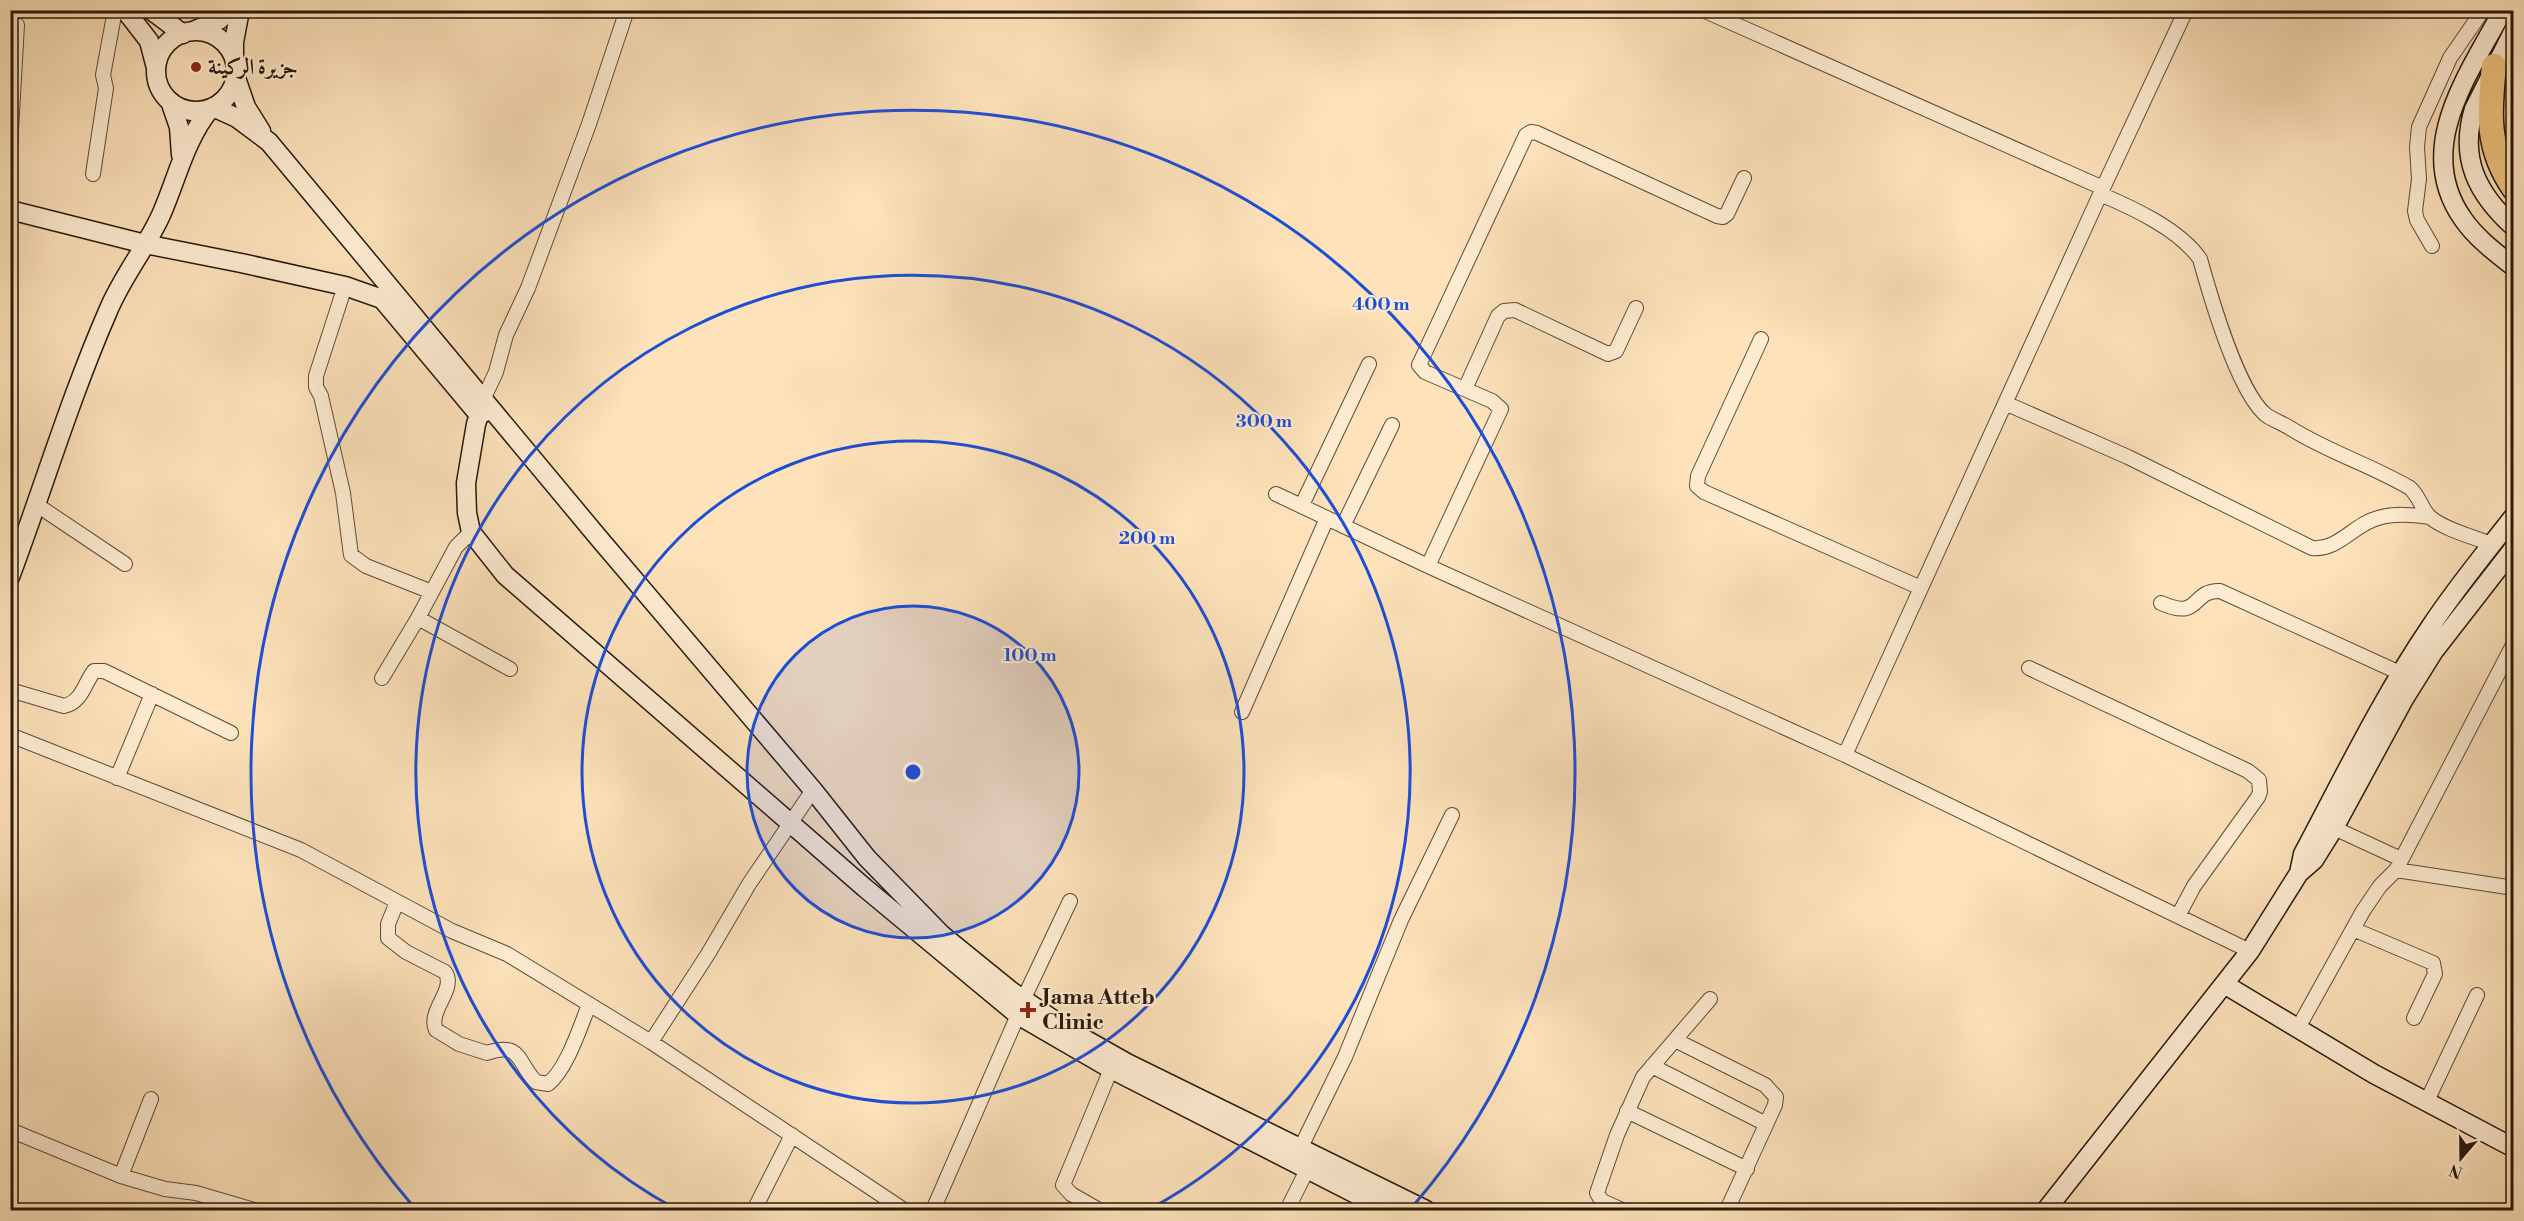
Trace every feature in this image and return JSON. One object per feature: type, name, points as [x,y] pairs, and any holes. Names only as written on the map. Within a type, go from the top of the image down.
[{"type":"highway","points":[[2494,66],[2490,104],[2494,150],[2501,168],[2514,188]]},
{"type":"street","points":[[93,174],[106,88],[103,75],[116,10]]},
{"type":"street","points":[[125,10],[149,41],[157,80],[177,118],[181,138],[179,166]]},
{"type":"street","points":[[151,10],[187,33],[205,32],[218,37],[228,46],[234,58]]},
{"type":"street","points":[[156,68],[165,46],[177,36],[219,20],[230,10]]},
{"type":"street","points":[[240,10],[234,58],[236,78],[246,107],[269,142],[485,408],[895,888],[1020,1007],[1049,1019],[1127,1063],[1426,1210]]},
{"type":"street","points":[[627,10],[589,124],[528,288],[506,335],[468,464],[465,495],[471,532],[505,575],[883,904],[1020,1007],[1111,1069],[1387,1210]]},
{"type":"street","points":[[1703,10],[1722,14],[2102,191],[2167,230],[2195,252],[2199,259],[2217,319],[2255,404],[2266,415],[2334,453],[2410,488],[2430,517]]},
{"type":"street","points":[[1845,755],[2187,10]]},
{"type":"street","points":[[2432,246],[2417,220],[2415,211],[2419,187],[2417,147],[2420,127],[2450,58],[2483,10]]},
{"type":"street","points":[[2503,10],[2448,119],[2442,152],[2447,185],[2463,219],[2514,267]]},
{"type":"street","points":[[10,148],[17,25]]},
{"type":"street","points":[[2514,30],[2494,66],[2470,122],[2469,159],[2475,177],[2486,195],[2514,227]]},
{"type":"street","points":[[10,577],[72,403],[108,312],[128,271],[161,214],[190,140],[212,108],[228,95],[236,78]]},
{"type":"street","points":[[170,101],[189,110],[212,108],[237,118],[269,142]]},
{"type":"street","points":[[1428,566],[1500,414],[1499,405],[1425,372],[1419,365],[1526,135],[1531,132],[1537,133],[1681,201],[1723,217],[1744,178]]},
{"type":"street","points":[[10,210],[145,244],[345,286],[382,299],[402,303]]},
{"type":"street","points":[[345,286],[316,376],[316,387],[321,396],[343,493],[351,555],[366,566],[432,592]]},
{"type":"street","points":[[382,299],[485,408]]},
{"type":"street","points":[[1465,389],[1498,316],[1504,311],[1515,310],[1608,354],[1616,351],[1636,308]]},
{"type":"street","points":[[1761,339],[1698,476],[1697,486],[1704,492],[1921,588]]},
{"type":"street","points":[[1302,505],[1369,364]]},
{"type":"street","points":[[2005,403],[2128,457],[2312,548],[2327,548],[2364,523],[2391,515],[2430,517],[2492,544]]},
{"type":"street","points":[[1343,526],[1392,425]]},
{"type":"street","points":[[1276,494],[1428,566],[1845,755],[2245,949]]},
{"type":"street","points":[[37,505],[125,564]]},
{"type":"street","points":[[2299,873],[2303,854],[2400,673],[2432,624],[2514,516]]},
{"type":"street","points":[[1242,711],[1327,518]]},
{"type":"street","points":[[382,678],[418,618],[456,547],[471,532]]},
{"type":"street","points":[[2037,1210],[2245,949],[2299,873],[2314,860],[2410,689],[2434,651],[2514,548]]},
{"type":"street","points":[[2161,603],[2176,610],[2183,610],[2190,608],[2209,592],[2220,591],[2400,673]]},
{"type":"street","points":[[418,618],[510,669]]},
{"type":"street","points":[[2298,1028],[2379,886],[2398,864],[2512,649]]},
{"type":"street","points":[[2028,668],[2248,771],[2259,780],[2258,797],[2194,886],[2178,915]]},
{"type":"street","points":[[10,690],[64,706],[78,699],[91,674],[98,670],[231,733]]},
{"type":"street","points":[[117,778],[152,694]]},
{"type":"street","points":[[10,735],[301,850],[452,931],[507,954],[651,1042],[904,1210]]},
{"type":"street","points":[[651,1042],[708,954],[749,884],[813,790]]},
{"type":"street","points":[[1300,1149],[1345,1057],[1401,920],[1452,815]]},
{"type":"street","points":[[2334,828],[2398,864],[2514,888]]},
{"type":"street","points":[[883,904],[895,888]]},
{"type":"street","points":[[933,1210],[1020,1007],[1070,901]]},
{"type":"street","points":[[397,902],[388,924],[388,938],[406,952],[448,975],[447,985],[433,1020],[436,1030],[446,1037],[487,1053],[497,1049],[510,1050],[521,1059],[536,1082],[548,1084],[571,1049],[589,1005]]},
{"type":"street","points":[[2353,929],[2433,963],[2434,974],[2414,1018]]},
{"type":"street","points":[[2046,1210],[2224,984],[2245,949]]},
{"type":"street","points":[[2224,984],[2426,1103],[2514,1148]]},
{"type":"street","points":[[2426,1103],[2477,995]]},
{"type":"street","points":[[1622,1210],[1602,1201],[1596,1193],[1627,1111],[1642,1077],[1710,999]]},
{"type":"street","points":[[1675,1040],[1771,1089],[1776,1097],[1775,1105],[1727,1210]]},
{"type":"street","points":[[1652,1065],[1766,1124]]},
{"type":"street","points":[[1099,1210],[1071,1194],[1063,1185],[1111,1069]]},
{"type":"street","points":[[121,1176],[151,1099]]},
{"type":"street","points":[[1627,1111],[1747,1169]]},
{"type":"street","points":[[10,1130],[121,1176],[254,1210]]},
{"type":"street","points":[[754,1210],[792,1135]]},
{"type":"street","points":[[1287,1210],[1307,1170]]},
{"type":"place","name":"جزيرة الركينة","points":[[196,67]]},
{"type":"place","name":"Jama Atteb Clinic","points":[[1028,1010]]}]
